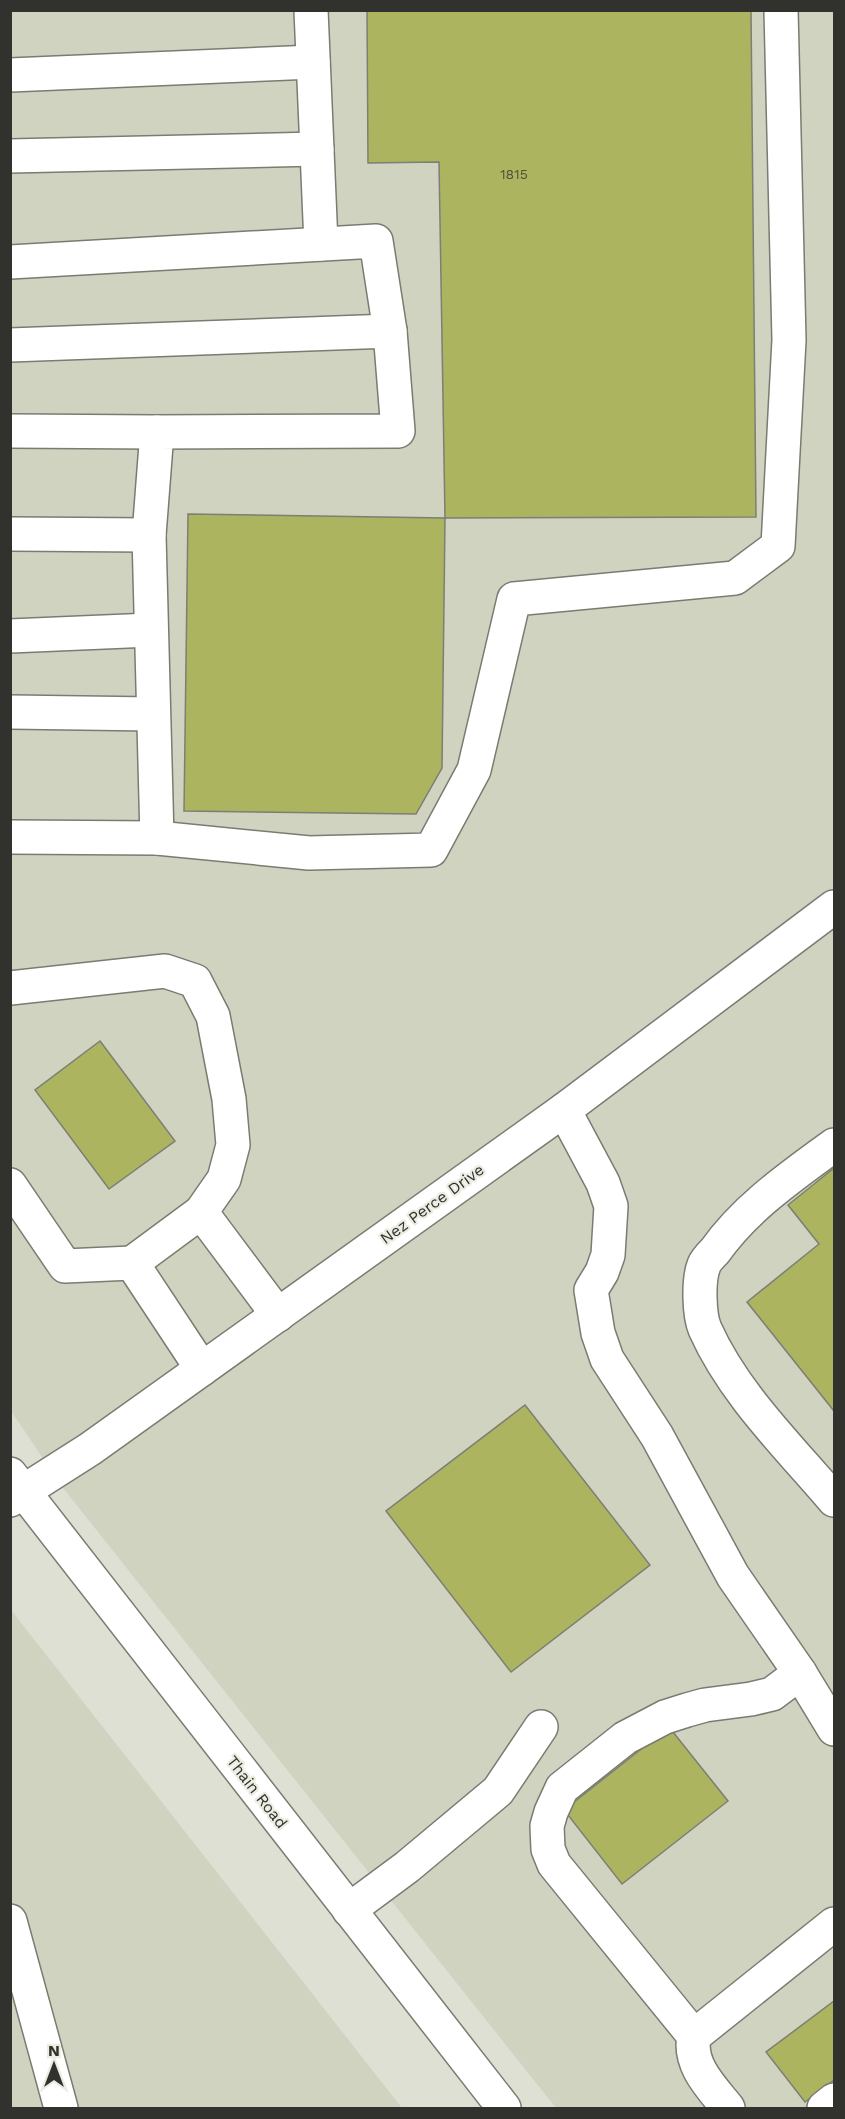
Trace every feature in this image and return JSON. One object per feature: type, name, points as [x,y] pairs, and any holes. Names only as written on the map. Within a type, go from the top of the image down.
[{"type":"street","points":[[311,10],[321,244]]},
{"type":"street","points":[[10,837],[157,838],[309,854],[431,850],[474,770],[514,599],[735,578],[778,546],[789,340],[781,10]]},
{"type":"street","points":[[10,75],[313,62]]},
{"type":"street","points":[[10,156],[317,148]]},
{"type":"street","points":[[10,262],[376,242],[390,332],[398,431],[10,431]]},
{"type":"street","points":[[10,345],[390,332]]},
{"type":"street","points":[[157,432],[149,535],[157,838]]},
{"type":"street","points":[[10,534],[149,535]]},
{"type":"street","points":[[10,636],[151,630]]},
{"type":"street","points":[[10,712],[153,714]]},
{"type":"street","name":"Nez Perce Drive","points":[[15,1489],[90,1449],[564,1110],[834,907]]},
{"type":"street","points":[[10,988],[165,971],[195,981],[213,1016],[229,1098],[233,1145],[225,1179],[201,1212],[132,1263],[65,1266],[10,1185]]},
{"type":"street","points":[[564,1110],[603,1183],[611,1206],[608,1255],[602,1272],[591,1290],[598,1332],[607,1359],[657,1436],[733,1576],[800,1673],[834,1730]]},
{"type":"street","points":[[834,1145],[776,1187],[725,1236],[704,1265],[700,1295],[704,1327],[726,1366],[750,1401],[834,1500]]},
{"type":"street","points":[[201,1212],[278,1314]]},
{"type":"street","points":[[132,1263],[202,1369]]},
{"type":"street","name":"Thain Road","points":[[15,1489],[350,1910],[504,2109]]},
{"type":"street","points":[[728,2109],[700,2072],[695,2060],[694,2036],[554,1864],[548,1849],[548,1826],[551,1812],[562,1788],[642,1727],[665,1717],[705,1705],[772,1694],[800,1673]]},
{"type":"street","points":[[350,1910],[407,1867],[498,1791],[541,1727]]},
{"type":"street","points":[[10,1921],[61,2109]]},
{"type":"street","points":[[694,2036],[834,1924]]},
{"type":"street","points":[[824,2109],[834,2100]]},
{"type":"shaded area","points":[[10,11],[834,11],[834,2108],[556,2108],[63,1488],[11,1411]]},
{"type":"shaded area","points":[[11,1610],[402,2108],[11,2108]]},
{"type":"building","points":[[367,10],[751,10],[756,517],[445,518],[439,162],[368,163]]},
{"type":"building","points":[[188,514],[445,518],[442,768],[416,814],[184,811]]},
{"type":"building","points":[[100,1041],[175,1141],[109,1189],[35,1090]]},
{"type":"building","points":[[834,1168],[834,1411],[747,1302],[819,1244],[788,1205]]},
{"type":"building","points":[[525,1405],[650,1565],[511,1672],[386,1511]]},
{"type":"building","points":[[669,1727],[728,1801],[622,1884],[564,1810]]},
{"type":"building","points":[[834,2001],[834,2080],[805,2102],[766,2052]]}]
